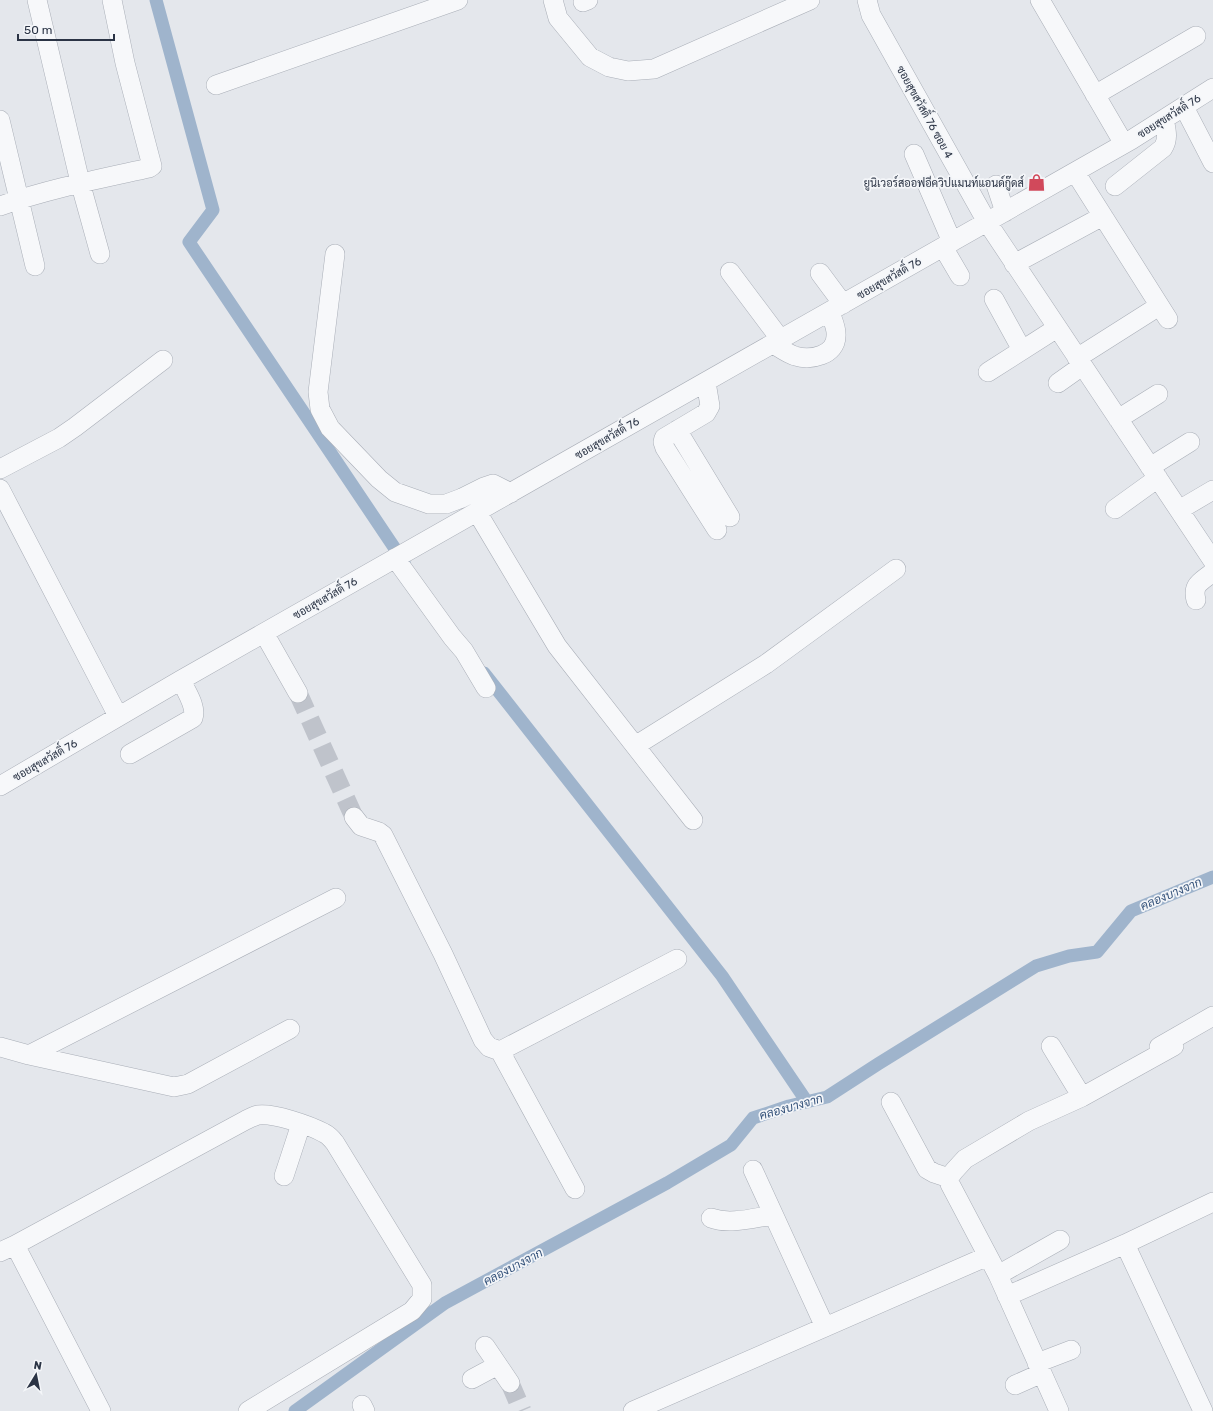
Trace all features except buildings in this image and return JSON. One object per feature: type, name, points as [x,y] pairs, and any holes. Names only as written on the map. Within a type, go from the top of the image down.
[{"type":"street","points":[[37,0],[80,182],[100,254]]},
{"type":"street","points":[[0,206],[80,182],[149,168],[152,166],[124,63],[112,0]]},
{"type":"street","points":[[216,85],[458,0]]},
{"type":"street","points":[[553,0],[558,18],[590,57],[609,67],[628,70],[654,69],[810,0]]},
{"type":"street","name":"ซอยสุขสวัสดิ์ 76 ซอย 4","points":[[866,0],[871,15],[986,222],[1213,561]]},
{"type":"street","points":[[1040,0],[1124,144]]},
{"type":"street","points":[[1095,95],[1196,36]]},
{"type":"street","name":"ซอยสุขสวัสดิ์ 76","points":[[0,786],[181,680],[1124,144],[1213,88]]},
{"type":"street","points":[[1184,106],[1213,163]]},
{"type":"street","points":[[1115,186],[1167,144],[1164,119]]},
{"type":"street","points":[[0,120],[35,266]]},
{"type":"street","points":[[914,154],[947,245],[960,276]]},
{"type":"street","points":[[1058,383],[1080,362],[1164,312],[1075,172]]},
{"type":"street","points":[[996,185],[1005,212]]},
{"type":"street","points":[[1014,264],[1103,216]]},
{"type":"street","points":[[335,254],[318,392],[320,409],[330,428],[379,479],[395,492],[416,500],[429,504],[446,504],[493,484],[511,493]]},
{"type":"street","points":[[730,272],[777,342],[794,356],[806,358],[823,355],[829,351],[835,343],[836,308],[820,273]]},
{"type":"street","points":[[994,298],[1022,350]]},
{"type":"street","points":[[988,372],[1057,328]]},
{"type":"street","points":[[0,469],[59,438],[163,360]]},
{"type":"street","points":[[706,382],[710,406],[706,413],[664,438],[663,442],[665,448],[717,530]]},
{"type":"street","points":[[1118,419],[1158,394]]},
{"type":"street","points":[[677,430],[730,517]]},
{"type":"street","points":[[1116,509],[1190,442]]},
{"type":"street","points":[[0,489],[118,716]]},
{"type":"street","points":[[1179,510],[1213,490]]},
{"type":"street","points":[[477,512],[557,646],[693,820]]},
{"type":"street","points":[[402,555],[452,637],[464,651],[486,688]]},
{"type":"street","points":[[635,746],[766,664],[896,569]]},
{"type":"street","points":[[1196,600],[1194,592],[1196,586],[1213,572]]},
{"type":"street","points":[[264,633],[298,693]]},
{"type":"street","points":[[130,754],[193,718],[195,712],[194,707],[181,680]]},
{"type":"street","points":[[354,817],[361,826],[384,835],[443,954],[483,1040],[489,1047],[500,1051],[575,1189]]},
{"type":"street","points":[[29,1055],[336,898]]},
{"type":"street","points":[[500,1051],[677,959]]},
{"type":"street","points":[[1108,1076],[1213,1016]]},
{"type":"street","points":[[0,1047],[29,1055],[174,1087],[188,1084],[290,1028]]},
{"type":"street","points":[[1051,1046],[1082,1097]]},
{"type":"street","points":[[1059,1411],[998,1275],[950,1184],[950,1178],[954,1171],[966,1159],[1029,1121],[1082,1097],[1174,1046]]},
{"type":"street","points":[[891,1102],[927,1169],[950,1178]]},
{"type":"street","points":[[101,1411],[8,1248],[246,1120],[257,1115],[271,1115],[322,1132],[335,1143],[422,1285],[422,1299],[412,1311],[248,1411]]},
{"type":"street","points":[[284,1176],[301,1124]]},
{"type":"street","points":[[753,1170],[825,1327]]},
{"type":"street","points":[[1007,1296],[1125,1244],[1213,1202]]},
{"type":"street","points":[[711,1218],[719,1221],[728,1221],[773,1215]]},
{"type":"street","points":[[998,1275],[1060,1240]]},
{"type":"street","points":[[1125,1244],[1203,1411]]},
{"type":"street","points":[[633,1411],[670,1404],[825,1327],[988,1256]]},
{"type":"street","points":[[485,1346],[510,1383]]},
{"type":"street","points":[[1015,1385],[1039,1368],[1071,1350]]},
{"type":"street","points":[[472,1379],[498,1365]]},
{"type":"waterway","points":[[156,0],[213,210],[189,242],[404,562]]},
{"type":"waterway","points":[[484,673],[722,976],[807,1102]]},
{"type":"waterway","name":"คลองบางจาก","points":[[295,1411],[445,1303],[667,1183],[731,1145],[753,1118],[789,1106],[827,1097],[1036,966],[1069,956],[1097,952],[1131,911],[1213,877]]},
{"type":"tunnel","points":[[298,693],[354,817]]},
{"type":"tunnel","points":[[510,1383],[522,1411]]},
{"type":"place","name":"ยูนิเวอร์สออฟอีควิปแมนท์แอนด์กู๊ดส์","points":[[1037,183]]}]
